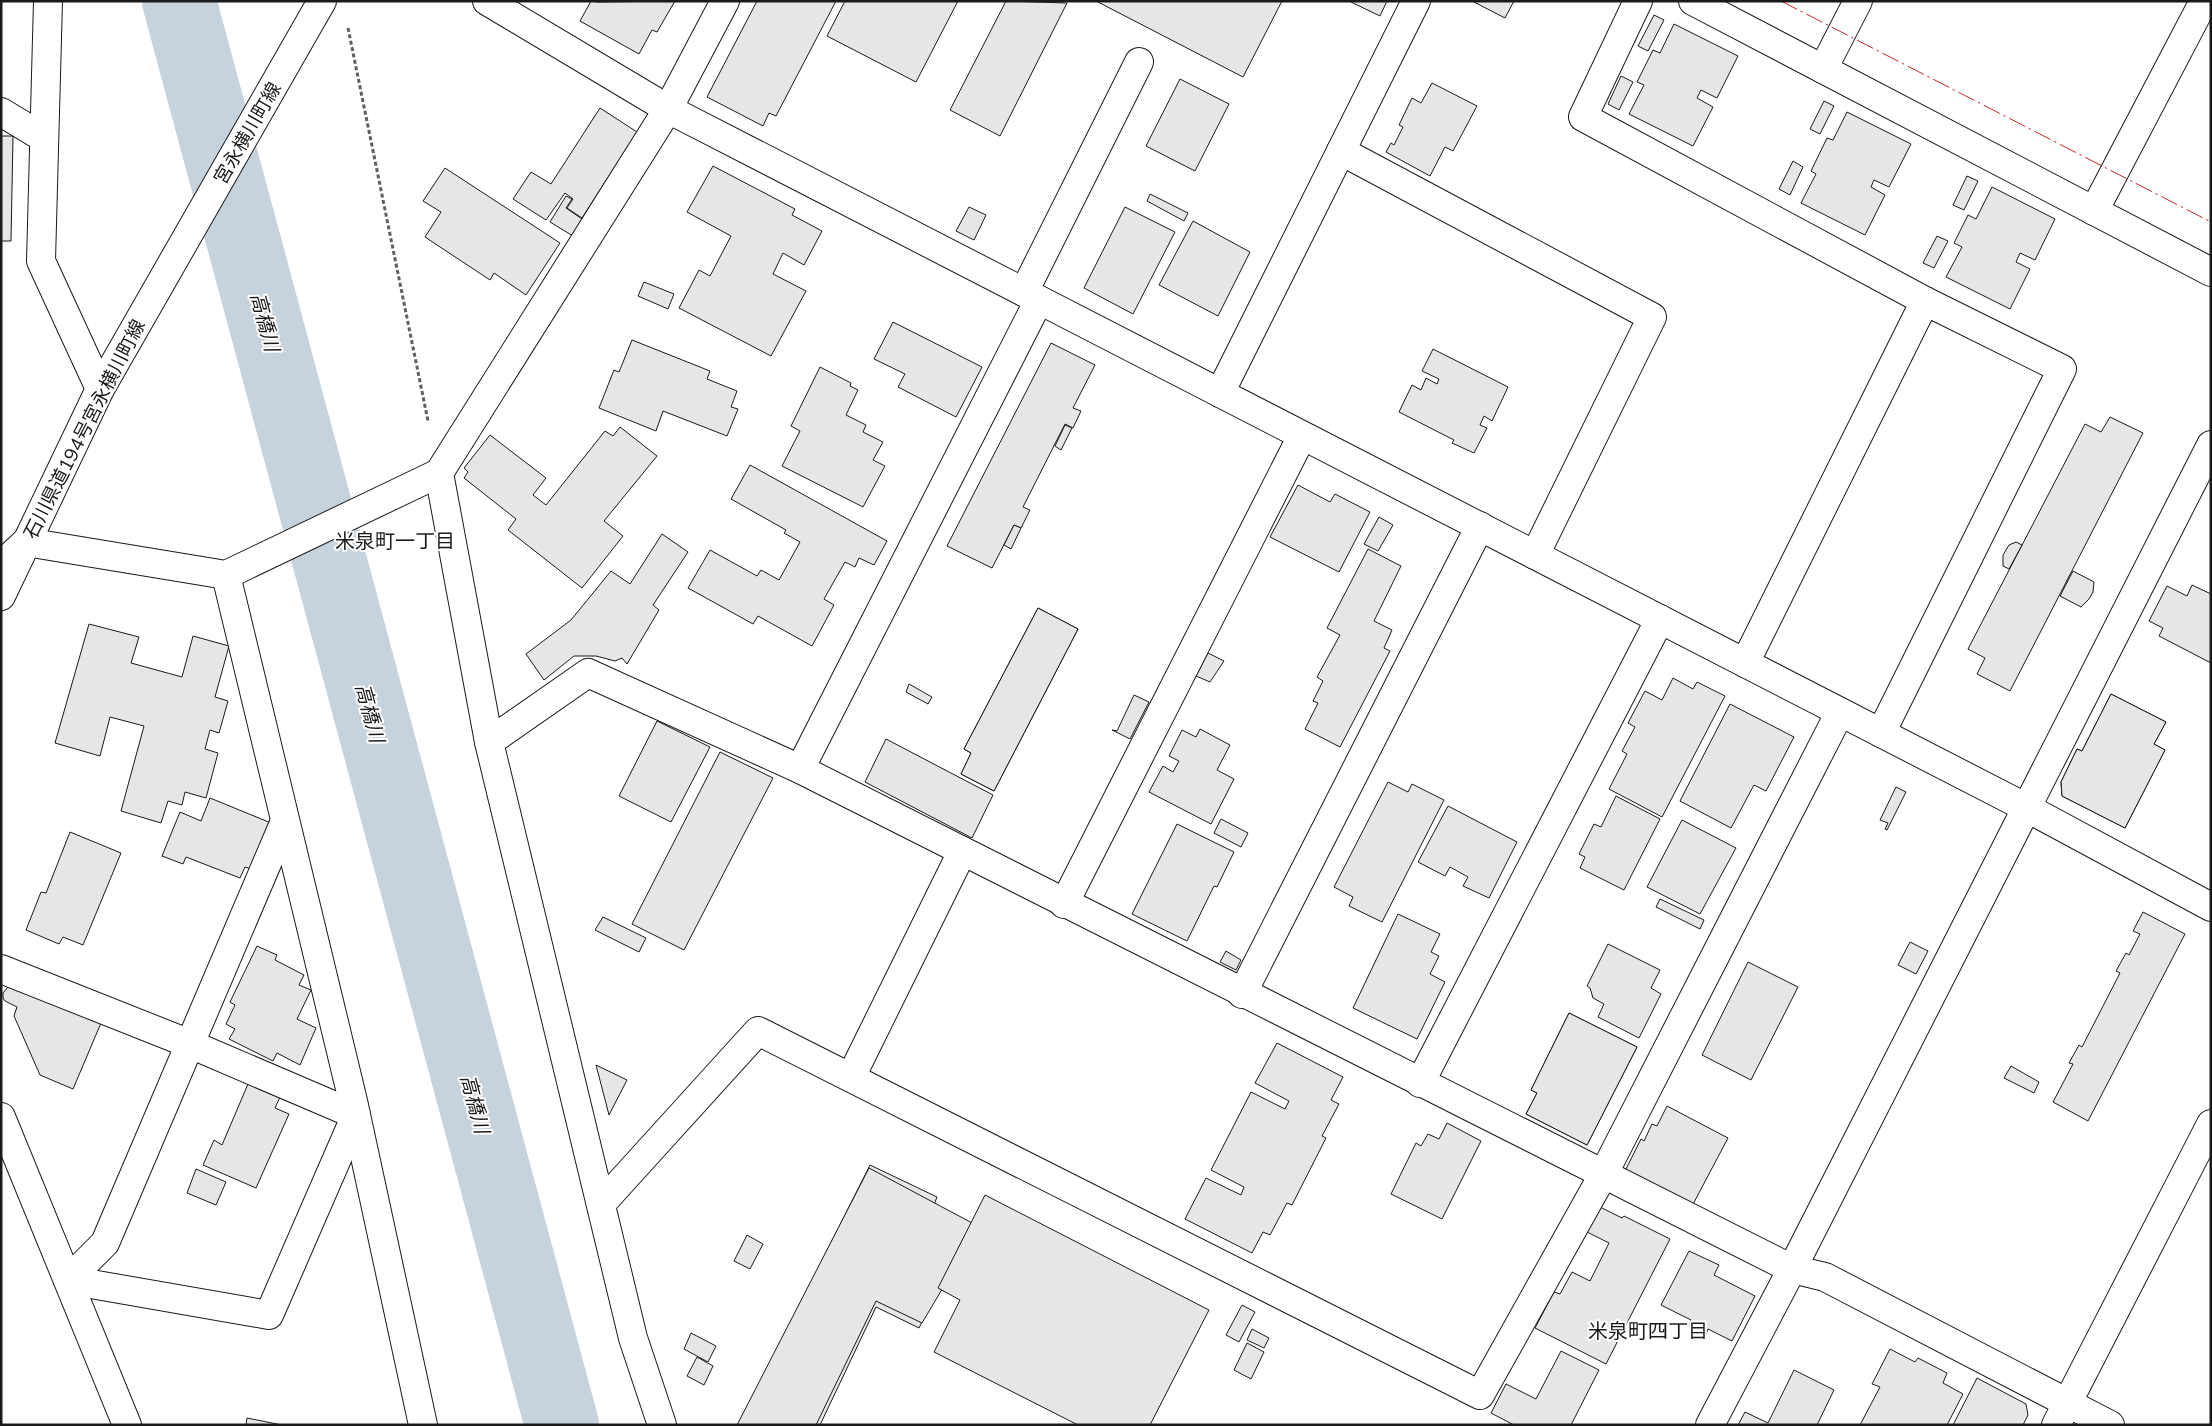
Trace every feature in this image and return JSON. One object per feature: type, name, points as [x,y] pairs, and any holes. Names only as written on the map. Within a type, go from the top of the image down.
[{"type":"main road","points":[[48,1],[41,261],[100,389]]},
{"type":"main road","name":"宮永横川町線","points":[[171,264],[322,1]]},
{"type":"main road","points":[[487,1],[668,109],[2210,904]]},
{"type":"main road","points":[[1,565],[26,542],[235,570],[439,474],[668,109],[725,1]]},
{"type":"main road","points":[[1220,393],[1416,1]]},
{"type":"main road","points":[[1638,1],[1583,117],[1925,301],[2062,369],[1881,733]]},
{"type":"main road","points":[[1692,1],[2211,272]]},
{"type":"main road","points":[[1823,69],[1858,1]]},
{"type":"main road","points":[[2094,211],[2204,1]]},
{"type":"main road","points":[[800,769],[1032,296],[1139,62]]},
{"type":"main road","points":[[1,112],[44,138]]},
{"type":"main road","points":[[1342,151],[1652,317],[1535,555]]},
{"type":"main road","name":"石川県道194号宮永横川町線","points":[[1,596],[100,389],[171,264]]},
{"type":"main road","points":[[1745,664],[1925,301]]},
{"type":"main road","points":[[1064,904],[1302,436]]},
{"type":"main road","points":[[1710,1425],[1792,1269],[2211,445]]},
{"type":"main road","points":[[439,474],[489,742],[633,1338],[662,1425]]},
{"type":"main road","points":[[1242,994],[1480,526]]},
{"type":"main road","points":[[235,570],[284,821],[356,1115],[422,1425]]},
{"type":"main road","points":[[1420,1083],[1660,619]]},
{"type":"main road","points":[[489,742],[588,673],[800,769],[1242,994],[1792,1269],[1825,1277],[2062,1414],[2110,1425]]},
{"type":"main road","points":[[601,1204],[758,1031],[1480,1395],[1603,1175],[1840,712]]},
{"type":"main road","points":[[68,1280],[104,1243],[284,821]]},
{"type":"main road","points":[[851,1077],[962,852]]},
{"type":"main road","points":[[1,968],[190,1044],[356,1115]]},
{"type":"main road","points":[[68,1280],[268,1315],[356,1115]]},
{"type":"main road","points":[[1,1117],[12,1165],[68,1280],[127,1425]]},
{"type":"main road","points":[[2062,1414],[2211,1124]]},
{"type":"path","points":[[346,20],[439,474]]},
{"type":"building","points":[[591,1],[675,1],[657,32],[652,30],[639,54],[580,21]]},
{"type":"building","points":[[757,1],[836,1],[776,116],[769,113],[763,126],[707,97]]},
{"type":"building","points":[[845,1],[958,1],[916,82],[827,36]]},
{"type":"building","points":[[1006,1],[1067,3],[1000,136],[950,110]]},
{"type":"building","points":[[1096,1],[1282,1],[1243,77]]},
{"type":"building","points":[[1349,1],[1387,1],[1380,16]]},
{"type":"building","points":[[1472,1],[1514,1],[1505,18]]},
{"type":"building","points":[[1654,15],[1664,20],[1648,51],[1638,46]]},
{"type":"building","points":[[1674,24],[1738,56],[1717,98],[1701,90],[1697,98],[1713,107],[1693,146],[1629,114],[1644,85],[1637,82],[1653,50],[1660,53]]},
{"type":"building","points":[[1621,76],[1633,82],[1619,110],[1608,104]]},
{"type":"building","points":[[1180,79],[1229,104],[1195,171],[1146,146]]},
{"type":"building","points":[[1432,83],[1477,106],[1453,151],[1445,147],[1430,176],[1386,152],[1391,143],[1394,145],[1403,127],[1399,125],[1412,98],[1421,103]]},
{"type":"building","points":[[1824,101],[1834,106],[1820,134],[1810,129]]},
{"type":"building","points":[[600,108],[637,132],[582,218],[567,208],[573,199],[565,193],[546,220],[513,199],[531,172],[551,184]]},
{"type":"building","points":[[1847,112],[1911,144],[1889,187],[1874,180],[1871,187],[1885,195],[1865,235],[1801,203],[1816,174],[1811,171],[1827,138],[1833,140]]},
{"type":"building","points":[[1,136],[13,136],[11,241],[1,241]]},
{"type":"building","points":[[1793,161],[1803,167],[1790,195],[1779,189]]},
{"type":"building","points":[[713,166],[795,209],[792,215],[822,231],[804,265],[783,253],[773,274],[806,291],[771,356],[679,308],[699,270],[710,276],[731,236],[687,212]]},
{"type":"building","points":[[445,168],[560,243],[526,295],[494,273],[490,280],[425,237],[441,212],[423,201]]},
{"type":"building","points":[[1967,176],[1978,181],[1964,210],[1953,205]]},
{"type":"building","points":[[1992,187],[2055,219],[2035,260],[2020,253],[2016,262],[2030,269],[2010,309],[1946,277],[1962,247],[1954,243],[1968,215],[1976,219]]},
{"type":"building","points":[[1150,194],[1188,213],[1184,221],[1147,201]]},
{"type":"building","points":[[566,196],[572,199],[566,208],[582,219],[589,208],[591,209],[573,236],[550,222]]},
{"type":"building","points":[[969,207],[986,215],[974,240],[956,231]]},
{"type":"building","points":[[1125,207],[1175,232],[1133,314],[1084,288]]},
{"type":"building","points":[[1193,221],[1250,252],[1218,316],[1159,285]]},
{"type":"building","points":[[1937,236],[1948,241],[1934,268],[1923,263]]},
{"type":"building","points":[[644,282],[674,294],[668,309],[638,296]]},
{"type":"building","points":[[893,322],[982,367],[956,417],[898,387],[905,374],[874,359]]},
{"type":"building","points":[[632,340],[710,371],[707,379],[737,391],[731,407],[738,409],[727,436],[663,411],[656,431],[599,408],[614,370],[619,372]]},
{"type":"building","points":[[1051,343],[1095,365],[1073,408],[1081,411],[1073,428],[1065,424],[1023,507],[1030,510],[1021,528],[1014,525],[992,568],[947,546]]},
{"type":"building","points":[[1433,349],[1508,387],[1492,421],[1484,416],[1480,425],[1487,428],[1474,453],[1452,443],[1454,440],[1399,412],[1412,385],[1421,390],[1426,378],[1437,384],[1439,379],[1422,371]]},
{"type":"building","points":[[820,367],[851,383],[850,386],[858,390],[846,415],[866,425],[863,432],[883,442],[873,460],[885,466],[863,507],[782,466],[800,431],[791,426]]},
{"type":"building","points":[[2110,417],[2143,433],[2010,691],[1977,674],[1985,658],[1968,649],[2085,424],[2101,432]]},
{"type":"building","points":[[1065,425],[1072,428],[1061,450],[1055,446]]},
{"type":"building","points":[[620,427],[657,456],[604,521],[623,536],[582,588],[508,530],[516,519],[464,478],[468,472],[464,468],[490,435],[546,478],[533,495],[546,505],[605,431],[613,436]]},
{"type":"building","points":[[750,465],[887,541],[874,565],[859,558],[855,567],[845,562],[824,599],[834,605],[812,646],[758,616],[753,624],[688,588],[710,550],[757,576],[761,570],[779,580],[800,542],[784,533],[786,530],[731,499]]},
{"type":"building","points":[[1298,485],[1330,502],[1335,494],[1370,512],[1339,572],[1270,537]]},
{"type":"building","points":[[1379,517],[1393,525],[1378,551],[1364,544]]},
{"type":"building","points":[[1014,525],[1021,528],[1011,549],[1004,545]]},
{"type":"building","points":[[662,534],[688,552],[653,605],[659,610],[627,664],[622,658],[615,661],[596,656],[574,656],[544,680],[526,654],[571,620],[611,571],[630,584]]},
{"type":"building","points":[[2016,542],[2022,545],[2009,569],[2003,566],[2003,555],[2009,545]]},
{"type":"building","points":[[1368,549],[1401,566],[1374,621],[1392,630],[1384,648],[1390,651],[1340,747],[1305,729],[1318,703],[1313,701],[1323,681],[1317,677],[1340,635],[1327,628]]},
{"type":"building","points":[[2073,571],[2094,582],[2093,592],[2081,607],[2060,596]]},
{"type":"building","points":[[2192,585],[2211,594],[2211,663],[2159,636],[2163,628],[2149,621],[2167,586],[2187,596]]},
{"type":"building","points":[[1038,608],[1078,629],[994,791],[961,774],[971,753],[964,749]]},
{"type":"building","points":[[1038,608],[1078,629],[994,791],[961,774],[971,753],[964,749]]},
{"type":"building","points":[[89,624],[139,637],[131,663],[182,677],[193,636],[229,646],[215,697],[228,701],[219,733],[210,730],[205,749],[218,753],[206,798],[185,792],[182,805],[168,801],[161,823],[121,811],[144,726],[110,717],[100,756],[55,743]]},
{"type":"building","points":[[1208,653],[1224,661],[1210,682],[1196,676]]},
{"type":"building","points":[[1673,678],[1693,689],[1697,682],[1725,696],[1662,817],[1609,789],[1627,754],[1622,751],[1635,727],[1628,723],[1645,691],[1662,700]]},
{"type":"building","points":[[909,684],[932,697],[928,704],[906,692]]},
{"type":"building","points":[[2111,694],[2166,722],[2154,744],[2165,750],[2125,828],[2062,796],[2061,782],[2077,749],[2082,751]]},
{"type":"building","points":[[2111,694],[2166,722],[2154,744],[2165,750],[2125,828],[2062,796],[2061,782],[2077,749],[2082,751]]},
{"type":"building","points":[[1134,695],[1149,702],[1130,739],[1112,730],[1117,731]]},
{"type":"building","points":[[1730,704],[1794,737],[1766,791],[1754,785],[1731,828],[1680,801]]},
{"type":"building","points":[[657,721],[710,747],[671,822],[619,796]]},
{"type":"building","points":[[1200,729],[1230,745],[1217,770],[1234,779],[1211,824],[1149,792],[1163,766],[1173,772],[1179,761],[1169,756],[1182,730],[1196,737]]},
{"type":"building","points":[[886,739],[993,795],[972,838],[865,782]]},
{"type":"building","points":[[720,752],[773,778],[684,950],[632,924]]},
{"type":"building","points":[[1388,782],[1408,792],[1412,784],[1444,800],[1382,922],[1349,906],[1353,897],[1334,887]]},
{"type":"building","points":[[1896,787],[1906,792],[1887,830],[1885,829],[1888,823],[1880,820]]},
{"type":"building","points":[[1616,796],[1660,819],[1624,890],[1580,868],[1585,857],[1579,854],[1594,824],[1601,827]]},
{"type":"building","points":[[210,798],[271,823],[251,869],[245,867],[240,878],[186,857],[183,864],[162,856],[180,812],[201,821]]},
{"type":"building","points":[[1448,806],[1517,842],[1489,898],[1463,886],[1468,877],[1450,867],[1445,876],[1418,862]]},
{"type":"building","points":[[1221,819],[1248,833],[1241,847],[1214,833]]},
{"type":"building","points":[[1682,820],[1736,848],[1700,914],[1647,887]]},
{"type":"building","points":[[1177,824],[1234,852],[1217,887],[1214,886],[1187,941],[1132,914]]},
{"type":"building","points":[[70,832],[121,853],[83,945],[63,937],[59,944],[26,930],[41,892],[46,893]]},
{"type":"building","points":[[1660,899],[1704,920],[1700,929],[1656,907]]},
{"type":"building","points":[[2143,912],[2185,934],[2088,1121],[2053,1102],[2073,1064],[2069,1063],[2079,1045],[2082,1047],[2120,973],[2116,971],[2126,953],[2129,955],[2140,934],[2133,931]]},
{"type":"building","points":[[1398,914],[1440,934],[1431,952],[1439,956],[1430,974],[1445,982],[1417,1039],[1353,1008]]},
{"type":"building","points":[[603,917],[646,938],[639,952],[595,930]]},
{"type":"building","points":[[1910,942],[1928,951],[1916,974],[1898,965]]},
{"type":"building","points":[[1608,944],[1660,970],[1651,988],[1661,994],[1639,1038],[1598,1017],[1604,1004],[1593,998],[1590,988],[1587,986]]},
{"type":"building","points":[[257,946],[277,955],[275,960],[304,975],[299,985],[311,990],[297,1019],[316,1028],[300,1065],[277,1053],[273,1061],[229,1039],[235,1029],[226,1024],[235,1005],[230,1002]]},
{"type":"building","points":[[1226,951],[1241,960],[1236,970],[1220,962]]},
{"type":"building","points":[[1748,962],[1798,987],[1751,1080],[1702,1055]]},
{"type":"building","points":[[8,987],[101,1023],[73,1089],[40,1075],[14,1016],[17,1007],[3,998],[3,993]]},
{"type":"building","points":[[1569,1013],[1637,1047],[1587,1145],[1526,1114],[1537,1093],[1531,1090]]},
{"type":"building","points":[[1569,1013],[1637,1047],[1587,1145],[1526,1114],[1537,1093],[1531,1090]]},
{"type":"building","points":[[1277,1043],[1343,1077],[1331,1100],[1339,1104],[1322,1136],[1326,1138],[1292,1205],[1287,1203],[1270,1235],[1263,1232],[1252,1253],[1185,1219],[1206,1178],[1241,1195],[1244,1187],[1211,1170],[1251,1092],[1285,1109],[1289,1101],[1255,1083]]},
{"type":"building","points":[[596,1065],[627,1080],[609,1115]]},
{"type":"building","points":[[2011,1066],[2039,1082],[2034,1093],[2004,1078]]},
{"type":"building","points":[[248,1084],[280,1097],[275,1108],[289,1114],[256,1188],[203,1165],[214,1140],[222,1145]]},
{"type":"building","points":[[1667,1106],[1728,1138],[1691,1208],[1624,1173],[1641,1139],[1644,1141],[1652,1124],[1657,1126]]},
{"type":"building","points":[[1447,1123],[1481,1141],[1442,1219],[1391,1194],[1416,1143],[1421,1146],[1428,1134],[1439,1139]]},
{"type":"building","points":[[870,1165],[937,1197],[933,1207],[969,1225],[919,1328],[876,1307],[820,1425],[740,1425]]},
{"type":"building","points":[[869,1168],[974,1224],[984,1203],[1203,1313],[1144,1425],[1092,1425],[946,1348],[964,1300],[944,1286],[922,1323],[876,1301],[816,1425],[737,1425]]},
{"type":"building","points":[[196,1169],[226,1182],[216,1205],[187,1193]]},
{"type":"building","points":[[985,1195],[1209,1310],[1150,1425],[1078,1425],[934,1352],[960,1300],[938,1288]]},
{"type":"building","points":[[1600,1207],[1622,1218],[1624,1216],[1670,1239],[1606,1364],[1535,1328],[1554,1292],[1560,1294],[1572,1272],[1590,1281],[1609,1243],[1587,1232]]},
{"type":"building","points":[[747,1235],[763,1244],[750,1269],[734,1261]]},
{"type":"building","points":[[1689,1251],[1719,1265],[1714,1275],[1755,1296],[1732,1341],[1708,1329],[1706,1334],[1688,1325],[1691,1320],[1661,1305]]},
{"type":"building","points":[[1242,1305],[1255,1312],[1239,1342],[1226,1335]]},
{"type":"building","points":[[1252,1329],[1269,1338],[1264,1348],[1247,1340]]},
{"type":"building","points":[[691,1333],[716,1346],[708,1362],[684,1349]]},
{"type":"building","points":[[1247,1343],[1264,1352],[1251,1379],[1234,1370]]},
{"type":"building","points":[[1890,1349],[1915,1362],[1918,1358],[1947,1373],[1943,1383],[1963,1394],[1947,1425],[1860,1425],[1880,1387],[1872,1384]]},
{"type":"building","points":[[1561,1351],[1599,1370],[1571,1425],[1514,1425],[1491,1413],[1506,1384],[1536,1399]]},
{"type":"building","points":[[697,1357],[713,1366],[704,1385],[687,1376]]},
{"type":"building","points":[[1794,1370],[1834,1390],[1817,1425],[1738,1425],[1745,1412],[1768,1423]]},
{"type":"building","points":[[1977,1378],[2026,1404],[2028,1415],[2023,1425],[1953,1425]]},
{"type":"building","points":[[247,1418],[282,1425],[246,1425]]},
{"type":"waterway","name":"高橋川","points":[[179,1],[562,1425]]},
{"type":"power","points":[[1781,1],[2211,222]]},
{"type":"district","name":"米泉町一丁目","points":[[395,541]]},
{"type":"district","name":"米泉町四丁目","points":[[1648,1331]]}]
